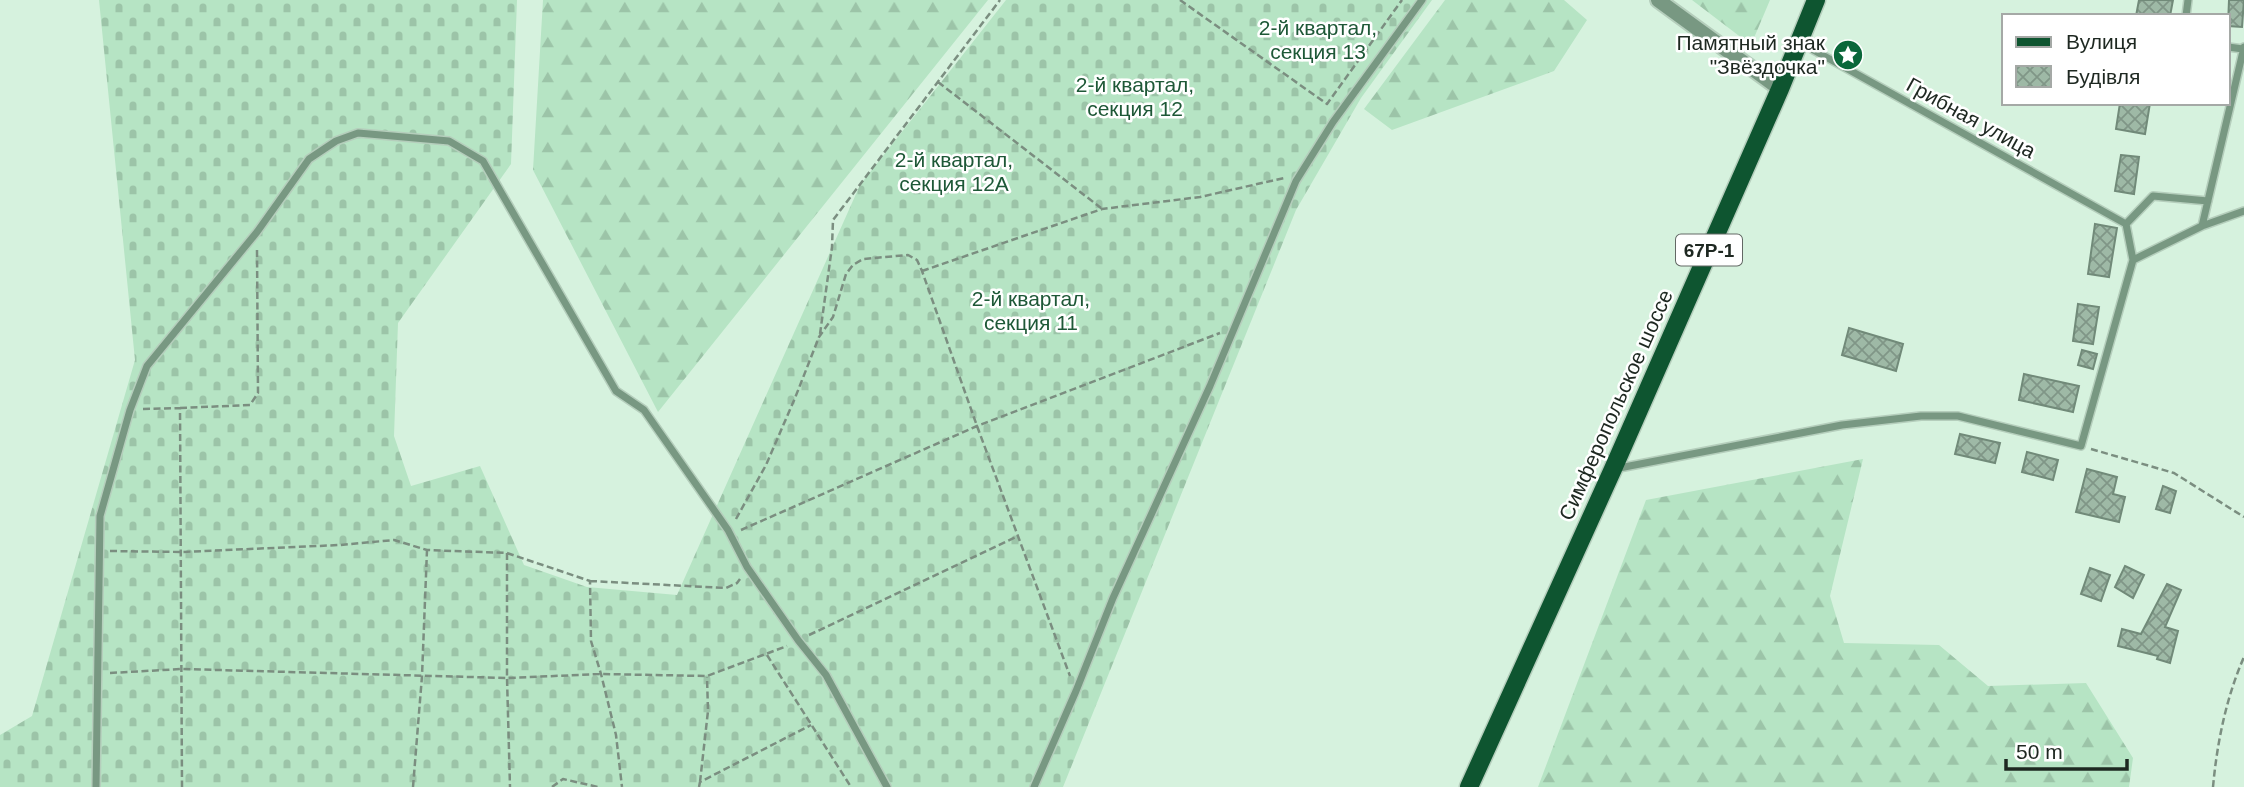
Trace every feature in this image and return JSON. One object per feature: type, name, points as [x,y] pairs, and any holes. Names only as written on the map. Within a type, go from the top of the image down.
[{"type":"main road","name":"Симферопольское шоссе","points":[[1469,787],[1613,469],[1780,89],[1816,0]]},
{"type":"street","points":[[1658,0],[1780,89]]},
{"type":"lane","points":[[1034,787],[1113,598],[1210,386],[1300,175],[1333,122],[1422,0]]},
{"type":"lane","points":[[1801,36],[1806,0]]},
{"type":"lane","name":"Грибная улица","points":[[1801,36],[2126,224]]},
{"type":"lane","points":[[2202,226],[2244,48]]},
{"type":"lane","points":[[96,787],[100,516],[130,410],[147,366],[257,232],[309,159],[336,141],[358,133],[449,141],[483,161],[616,391],[644,410],[729,533],[747,567],[826,675],[887,787]]},
{"type":"lane","points":[[1613,469],[1842,425],[1921,416],[1958,416],[2081,446],[2133,260],[2126,224],[2153,196],[2208,201]]},
{"type":"lane","points":[[2133,260],[2202,226],[2244,211]]},
{"type":"path","points":[[729,533],[766,465],[819,337],[832,247],[833,220],[1000,0]]},
{"type":"path","points":[[1180,0],[1327,104],[1402,0]]},
{"type":"path","points":[[938,82],[1102,209]]},
{"type":"path","points":[[922,271],[1102,209],[1200,197],[1300,175]]},
{"type":"path","points":[[130,410],[250,405],[258,393],[257,232]]},
{"type":"path","points":[[819,337],[833,317],[846,274],[853,265],[863,259],[908,255],[917,260],[1076,691]]},
{"type":"path","points":[[729,533],[977,426],[1233,328]]},
{"type":"path","points":[[180,408],[182,787]]},
{"type":"path","points":[[2081,446],[2174,473],[2244,517]]},
{"type":"path","points":[[98,673],[182,669],[507,678],[601,674],[707,676],[767,655],[1018,536]]},
{"type":"path","points":[[100,551],[182,552],[394,540],[427,550],[507,553],[590,581],[726,588],[737,583],[747,567]]},
{"type":"path","points":[[413,787],[422,676],[427,550]]},
{"type":"path","points":[[507,553],[510,787]]},
{"type":"path","points":[[590,581],[591,641],[616,734],[622,787]]},
{"type":"path","points":[[767,655],[850,787]]},
{"type":"path","points":[[2213,787],[2217,747],[2244,657]]},
{"type":"path","points":[[700,785],[708,711],[707,676]]},
{"type":"path","points":[[700,785],[811,724]]},
{"type":"path","points":[[552,787],[563,779],[598,787]]},
{"type":"green space","points":[[99,0],[517,0],[511,164],[398,323],[394,436],[411,486],[480,466],[524,565],[587,587],[677,595],[860,185],[1006,0],[1432,0],[1361,98],[1296,210],[1063,787],[0,787],[0,735],[32,716],[135,360]]},
{"type":"green space","points":[[543,0],[988,0],[658,412],[533,170]]},
{"type":"green space","points":[[1445,0],[1564,0],[1587,20],[1554,71],[1392,130],[1364,109]]},
{"type":"green space","points":[[1692,0],[1770,0],[1751,45]]},
{"type":"green space","points":[[1863,459],[1830,596],[1844,643],[1939,645],[1988,686],[2086,683],[2133,758],[2129,787],[1538,787],[1646,500]]},
{"type":"building","points":[[2139,0],[2173,0],[2170,14],[2136,14]]},
{"type":"building","points":[[2229,0],[2244,0],[2242,27],[2230,26]]},
{"type":"building","points":[[2120,105],[2150,105],[2145,134],[2116,129]]},
{"type":"building","points":[[2121,155],[2139,157],[2134,194],[2115,191]]},
{"type":"building","points":[[2095,224],[2117,228],[2109,277],[2088,274]]},
{"type":"building","points":[[2078,304],[2099,307],[2093,344],[2073,341]]},
{"type":"building","points":[[1849,328],[1903,344],[1896,371],[1842,355]]},
{"type":"building","points":[[2082,350],[2097,354],[2093,369],[2078,365]]},
{"type":"building","points":[[2024,374],[2079,386],[2073,412],[2019,400]]},
{"type":"building","points":[[1960,434],[2000,443],[1995,463],[1955,454]]},
{"type":"building","points":[[2027,452],[2058,460],[2053,480],[2022,472]]},
{"type":"building","points":[[2087,469],[2117,477],[2113,494],[2125,497],[2119,522],[2076,512]]},
{"type":"building","points":[[2163,486],[2176,491],[2170,513],[2156,509]]},
{"type":"building","points":[[2125,566],[2144,575],[2133,598],[2115,587]]},
{"type":"building","points":[[2090,568],[2110,575],[2101,601],[2081,594]]},
{"type":"building","points":[[2167,584],[2181,590],[2165,627],[2178,631],[2170,663],[2157,659],[2158,656],[2118,646],[2122,629],[2141,634]]},
{"type":"place","name":"Памятный знак \"Звёздочка\"","points":[[1848,55]]},
{"type":"park label","name":"2-й квартал, секция 13","points":[[1318,40]]},
{"type":"park label","name":"2-й квартал, секция 12","points":[[1135,97]]},
{"type":"park label","name":"2-й квартал, секция 12А","points":[[954,172]]},
{"type":"park label","name":"2-й квартал, секция 11","points":[[1031,311]]}]
